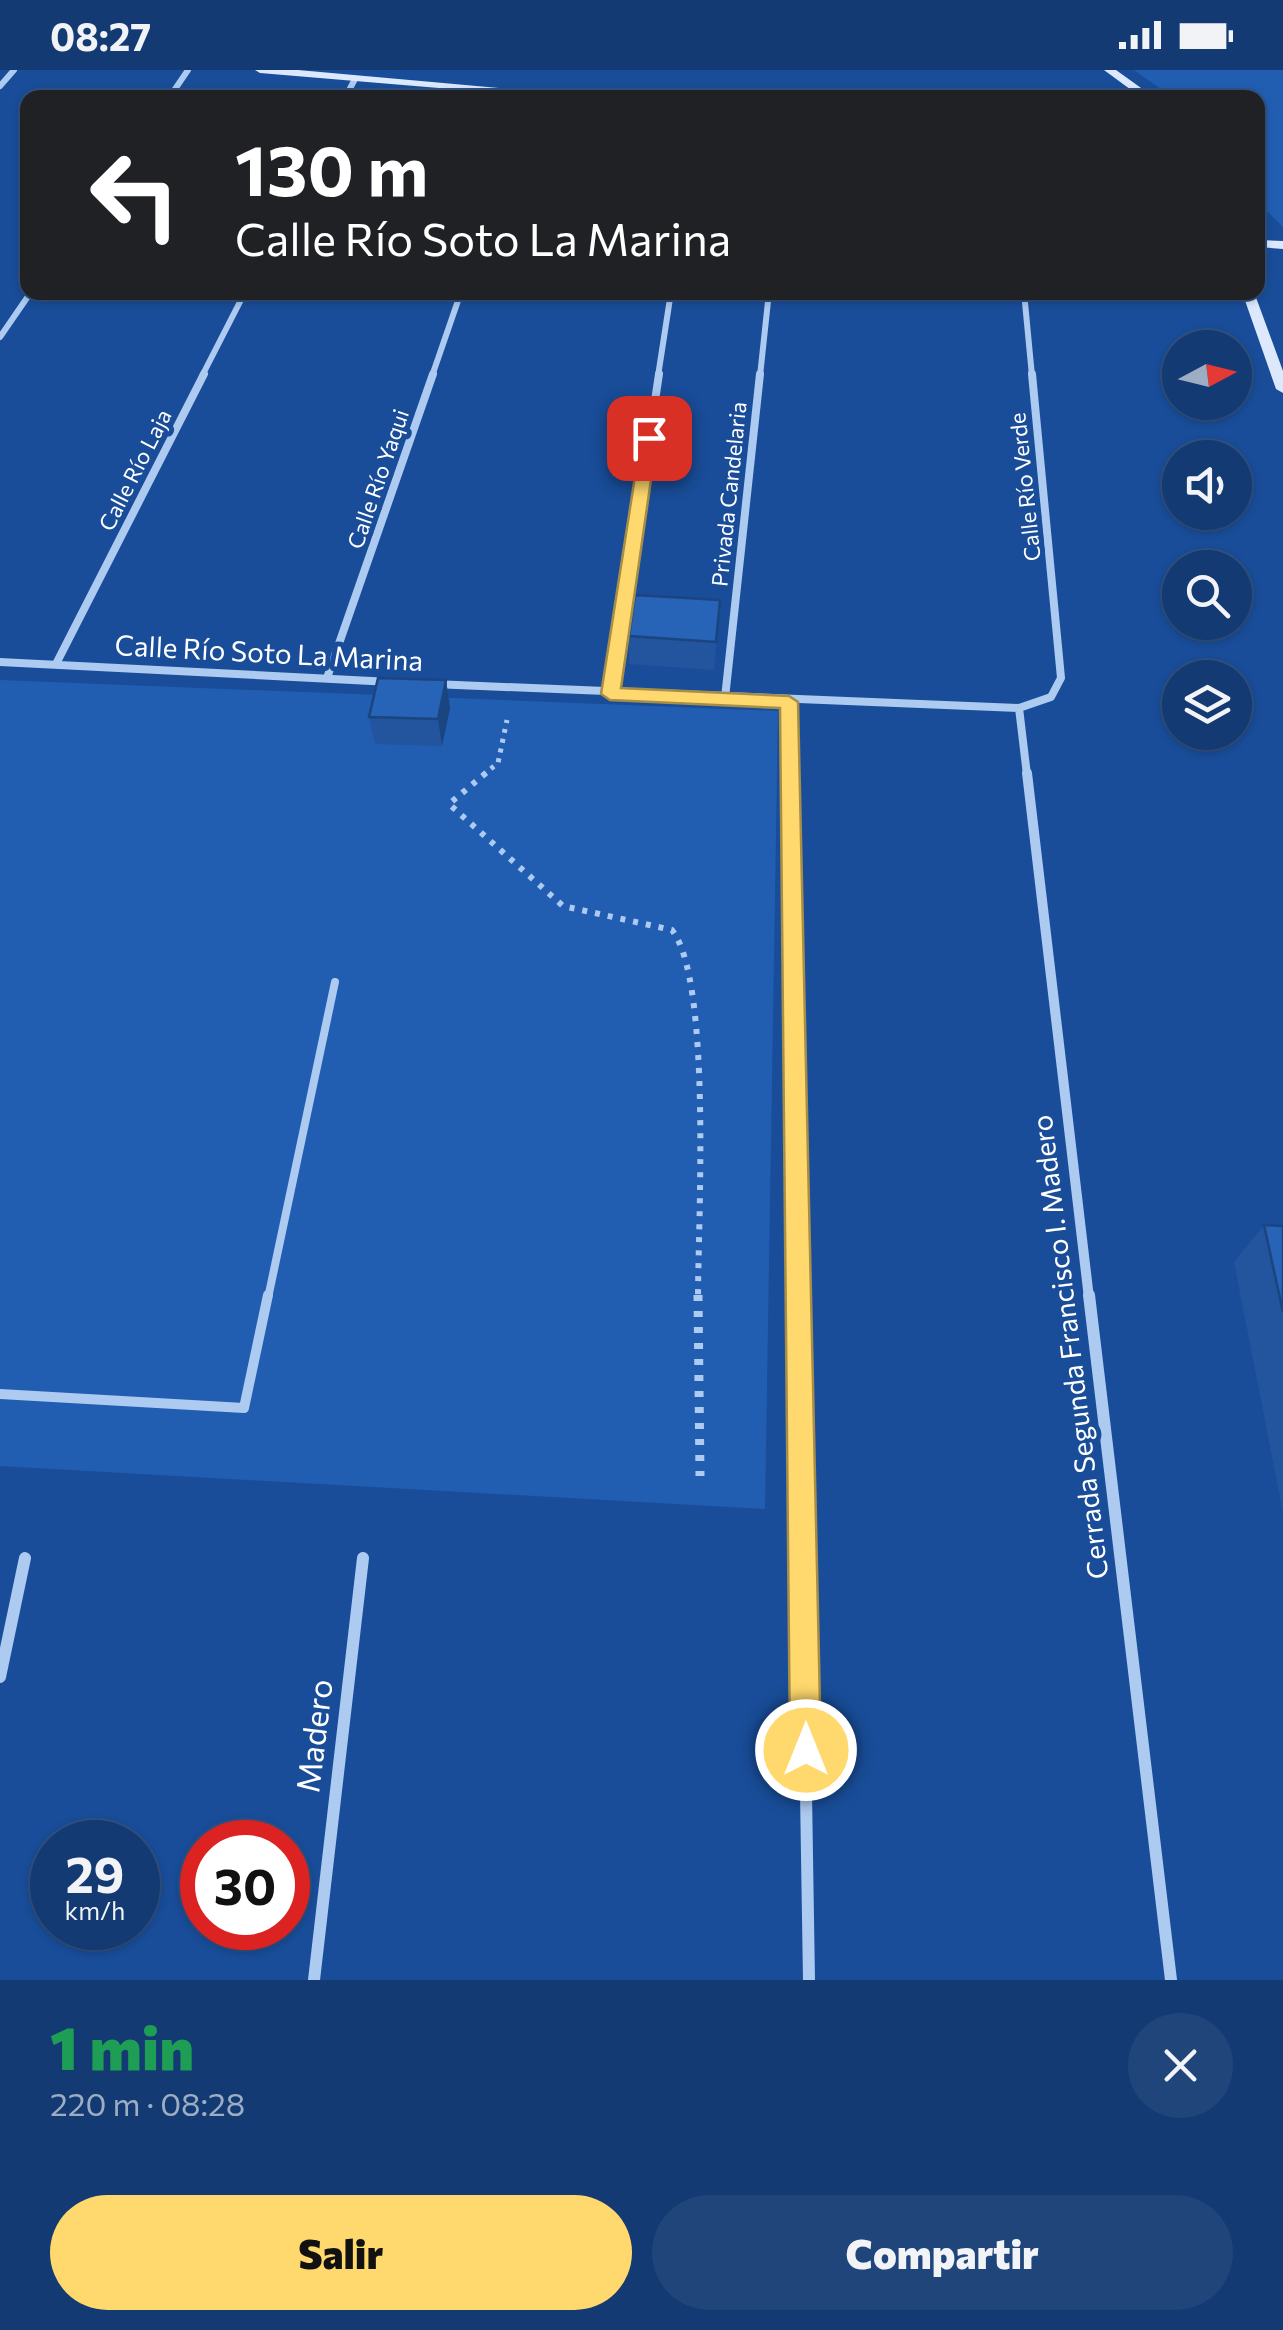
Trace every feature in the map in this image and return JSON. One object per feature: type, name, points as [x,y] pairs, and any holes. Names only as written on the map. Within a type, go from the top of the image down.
[{"type":"street","points":[[0,86],[14,70]]},
{"type":"street","points":[[260,70],[475,90]]},
{"type":"street","points":[[1109,70],[1138,90]]},
{"type":"street","points":[[349,90],[354,79]]},
{"type":"street","points":[[0,337],[25,300]]},
{"type":"street","name":"Calle Río Laja","points":[[56,664],[241,300]]},
{"type":"street","name":"Calle Río Yaqui","points":[[327,678],[459,300]]},
{"type":"street","points":[[610,694],[669,300]]},
{"type":"street","name":"Privada Candelaria","points":[[725,698],[767,300]]},
{"type":"street","name":"Calle Río Verde","points":[[1019,708],[1051,697],[1061,678],[1025,300]]},
{"type":"street","points":[[1251,300],[1283,388]]},
{"type":"street","name":"Calle Río Soto La Marina","points":[[0,662],[400,682]]},
{"type":"street","name":"Calle Río Soto La Marina","points":[[419,683],[789,702],[1019,708]]},
{"type":"street","points":[[789,702],[808,1980]]},
{"type":"street","name":"Cerrada Segunda Francisco I. Madero","points":[[1019,708],[1171,1980]]},
{"type":"street","points":[[0,1677],[25,1558]]},
{"type":"street","name":"Madero","points":[[314,1980],[363,1558]]},
{"type":"lane","points":[[0,1394],[244,1408],[335,982]]},
{"type":"path","points":[[512,688],[498,763],[449,804],[563,906],[672,930],[683,944],[696,1026],[700,1476]]},
{"type":"shaded area","points":[[1134,70],[1283,70],[1283,227],[1265,209],[1265,90],[1162,90]]},
{"type":"shaded area","points":[[0,680],[778,711],[765,1509],[0,1466]]},
{"type":"building","points":[[635,595],[720,600],[716,642],[629,636]]},
{"type":"building","points":[[378,678],[446,680],[438,719],[369,717]]},
{"type":"building","points":[[1264,1225],[1283,1226],[1283,1312]]},
{"type":"route","points":[[649,438],[610,694],[789,702],[806,1750]]}]
